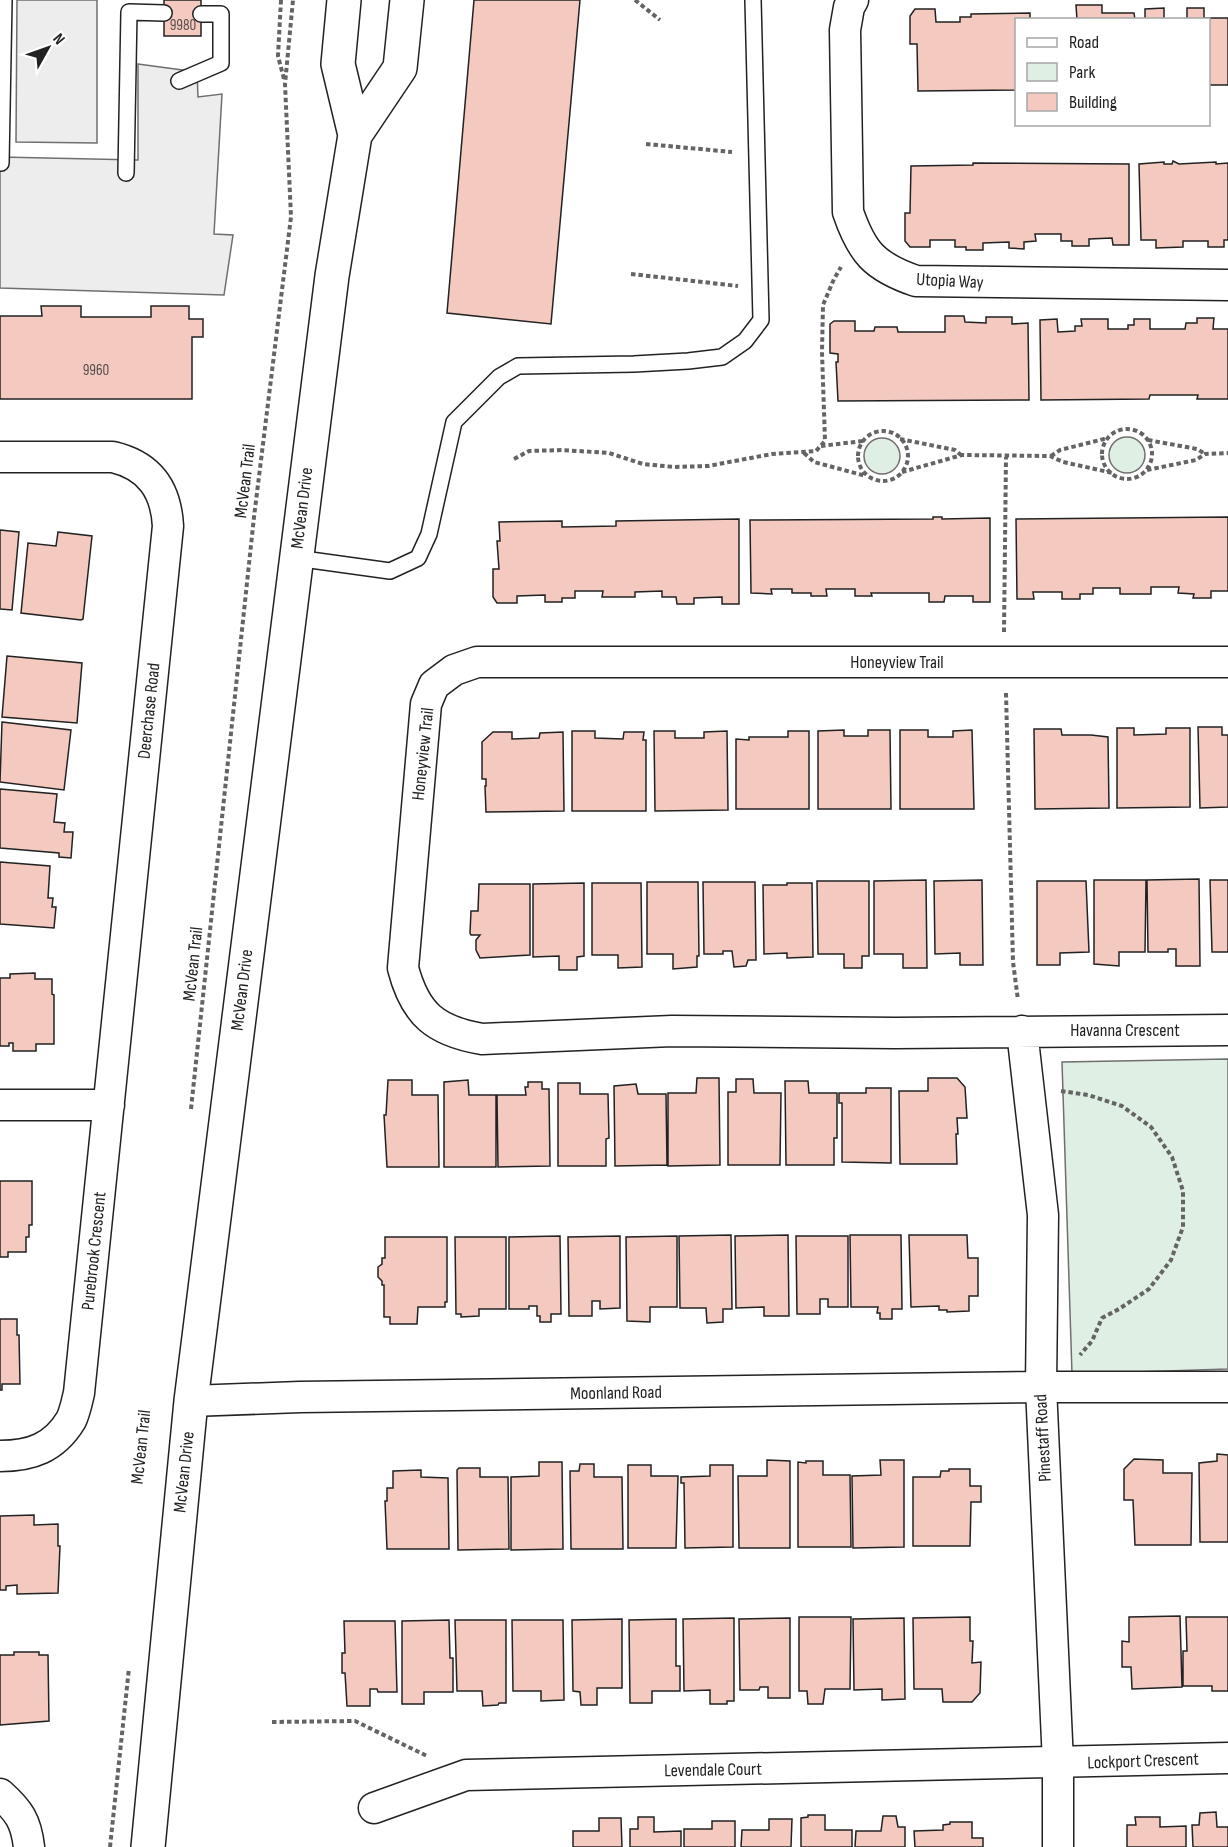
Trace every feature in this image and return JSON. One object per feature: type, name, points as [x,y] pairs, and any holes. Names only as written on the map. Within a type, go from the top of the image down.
[{"type":"main road","name":"McVean Drive","points":[[148,1847],[191,1401],[332,276],[355,135],[338,64],[344,0]]},
{"type":"main road","name":"McVean Drive","points":[[355,135],[400,68],[407,0]]},
{"type":"street","name":"Utopia Way","points":[[853,0],[849,7],[845,30],[848,212],[856,237],[871,257],[892,273],[916,281],[1228,285]]},
{"type":"street","name":"Deerchase Road","points":[[0,457],[113,457],[124,460],[146,472],[154,482],[161,491],[167,514],[168,526],[109,1105]]},
{"type":"street","name":"Honeyview Trail","points":[[1022,1031],[895,1033],[672,1031],[482,1039],[459,1036],[439,1025],[422,1010],[409,990],[403,968],[426,704],[434,685],[454,670],[477,662],[1228,662]]},
{"type":"street","name":"Havanna Crescent","points":[[1022,1031],[1228,1030]]},
{"type":"street","name":"Pinestaff Road","points":[[1022,1031],[1043,1215],[1041,1387],[1058,1763],[1058,1847]]},
{"type":"street","points":[[0,1104],[109,1105]]},
{"type":"street","name":"Purebrook Crescent","points":[[0,1456],[39,1452],[57,1437],[72,1418],[79,1393],[109,1105]]},
{"type":"street","points":[[1041,1387],[1228,1387]]},
{"type":"street","name":"Moonland Road","points":[[191,1401],[300,1397],[1041,1387]]},
{"type":"street","name":"Lockport Crescent","points":[[1058,1763],[1228,1758]]},
{"type":"street","name":"Levendale Court","points":[[374,1808],[465,1775],[1058,1763]]},
{"type":"street","points":[[0,1794],[16,1808],[27,1829],[29,1847]]},
{"type":"lane","points":[[2,163],[4,0]]},
{"type":"lane","points":[[296,558],[390,571],[418,558],[429,534],[454,422],[499,377],[518,366],[645,364],[722,357],[746,341],[761,320],[753,0]]},
{"type":"lane","points":[[126,173],[129,12],[164,13]]},
{"type":"lane","points":[[180,81],[221,63],[220,14],[201,14]]},
{"type":"path","name":"McVean Trail","points":[[281,0],[278,56],[285,84]]},
{"type":"path","name":"McVean Trail","points":[[191,1110],[254,517],[291,217],[285,84],[293,0]]},
{"type":"path","points":[[635,0],[660,20]]},
{"type":"path","points":[[646,144],[757,155]]},
{"type":"path","points":[[514,459],[529,451],[562,450],[609,453],[643,464],[708,466],[772,454],[816,451],[825,441],[823,305],[843,265],[864,247]]},
{"type":"path","points":[[631,274],[760,289]]},
{"type":"path","points":[[1205,454],[1197,448],[1148,440],[1136,430],[1126,429],[1116,431],[1108,438],[1103,447],[1102,457],[1106,466],[1113,473],[1121,478],[1130,479],[1146,470],[1196,460],[1205,454],[1228,453]]},
{"type":"path","points":[[867,477],[858,460],[858,450],[871,434],[881,431],[891,433],[906,447],[908,456],[902,472]]},
{"type":"path","points":[[1050,456],[1060,450],[1108,438]]},
{"type":"path","points":[[900,439],[955,450],[962,455]]},
{"type":"path","points":[[1146,470],[1152,453],[1148,440]]},
{"type":"path","points":[[821,446],[863,441]]},
{"type":"path","points":[[803,453],[814,462],[886,481],[902,472],[962,455],[1050,456],[1063,462],[1113,473]]},
{"type":"path","points":[[1006,457],[1005,662],[1013,962],[1022,1031]]},
{"type":"path","points":[[1028,1087],[1088,1095],[1122,1106],[1151,1127],[1172,1157],[1183,1191],[1183,1227],[1171,1260],[1149,1289],[1102,1318],[1092,1341],[1076,1360],[1041,1387]]},
{"type":"path","points":[[110,1847],[129,1666]]},
{"type":"path","points":[[272,1722],[355,1721],[465,1775]]},
{"type":"green space","points":[[1127,437],[1140,442],[1145,455],[1140,468],[1127,473],[1114,468],[1109,455],[1114,442]]},
{"type":"green space","points":[[882,438],[895,443],[900,456],[895,469],[882,474],[869,469],[864,456],[869,443]]},
{"type":"green space","points":[[1228,1059],[1228,1369],[1072,1374],[1062,1062]]},
{"type":"shaded area","points":[[17,0],[97,0],[97,143],[16,142]]},
{"type":"shaded area","points":[[138,64],[197,72],[198,97],[222,94],[214,234],[233,235],[224,295],[0,288],[0,157],[138,160]]},
{"type":"building","points":[[164,0],[201,0],[201,36],[164,36]]},
{"type":"building","points":[[474,0],[580,0],[551,324],[447,313]]},
{"type":"building","points":[[1076,5],[1102,5],[1102,13],[1134,13],[1135,18],[1077,18]]},
{"type":"building","points":[[1164,8],[1164,18],[1145,18],[1145,9]]},
{"type":"building","points":[[1187,8],[1204,8],[1204,18],[1187,18]]},
{"type":"building","points":[[915,9],[935,9],[936,22],[960,22],[960,17],[971,17],[971,14],[1030,13],[1030,18],[1015,18],[1015,90],[918,91],[917,44],[910,44],[910,16]]},
{"type":"building","points":[[1210,18],[1228,18],[1228,85],[1210,85]]},
{"type":"building","points":[[1173,161],[1179,164],[1228,163],[1228,240],[1224,240],[1224,247],[1208,247],[1208,241],[1183,241],[1183,247],[1156,248],[1156,240],[1141,240],[1139,164],[1164,162],[1164,164],[1172,164]]},
{"type":"building","points":[[973,163],[1129,164],[1129,245],[1113,245],[1112,238],[1089,239],[1089,246],[1072,246],[1072,241],[1061,241],[1061,234],[1035,234],[1036,241],[1024,242],[1024,249],[1009,248],[1009,242],[983,243],[983,250],[966,250],[966,247],[955,247],[955,240],[930,240],[930,247],[910,247],[905,241],[905,213],[910,213],[911,166],[973,165]]},
{"type":"building","points":[[41,306],[81,306],[81,317],[151,317],[151,306],[189,306],[189,319],[203,319],[203,337],[192,337],[192,399],[0,399],[0,316],[42,316]]},
{"type":"building","points":[[945,316],[964,316],[965,322],[986,323],[986,317],[1012,317],[1012,324],[1028,323],[1029,400],[838,401],[836,362],[838,362],[838,354],[830,353],[830,324],[834,321],[855,321],[855,331],[874,331],[875,327],[897,327],[898,332],[945,332]]},
{"type":"building","points":[[1197,318],[1214,318],[1213,329],[1228,329],[1228,399],[1197,399],[1198,395],[1150,395],[1149,399],[1041,400],[1040,320],[1057,319],[1058,332],[1075,331],[1075,326],[1082,326],[1081,319],[1108,319],[1108,329],[1128,329],[1128,325],[1134,325],[1134,319],[1150,319],[1150,329],[1185,329],[1186,323],[1197,323]]},
{"type":"building","points":[[933,517],[942,517],[942,519],[990,518],[990,602],[973,602],[973,596],[945,596],[944,602],[929,602],[929,593],[871,593],[872,596],[855,596],[855,589],[826,589],[827,596],[792,593],[792,589],[771,589],[772,594],[751,593],[750,520],[933,519]]},
{"type":"building","points":[[1228,517],[1228,591],[1211,591],[1211,598],[1193,598],[1194,594],[1178,593],[1179,587],[1151,587],[1151,594],[1120,594],[1120,588],[1093,588],[1093,594],[1080,594],[1080,599],[1062,599],[1062,592],[1033,592],[1034,599],[1017,599],[1016,519]]},
{"type":"building","points":[[739,519],[739,604],[722,604],[722,597],[694,598],[694,604],[677,604],[676,597],[662,597],[662,591],[635,592],[635,597],[602,597],[603,591],[575,591],[575,598],[562,598],[562,602],[545,602],[545,595],[517,596],[517,603],[497,603],[493,597],[493,569],[499,569],[497,541],[500,541],[499,522],[562,521],[562,527],[616,526],[616,521]]},
{"type":"building","points":[[0,530],[19,532],[12,610],[0,609]]},
{"type":"building","points":[[58,532],[92,536],[83,619],[81,620],[21,613],[28,543],[56,546]]},
{"type":"building","points":[[7,656],[82,663],[77,723],[2,717]]},
{"type":"building","points":[[2,722],[71,730],[64,790],[0,782]]},
{"type":"building","points":[[1198,727],[1222,727],[1222,735],[1228,735],[1228,807],[1200,808]]},
{"type":"building","points":[[1117,728],[1134,728],[1134,735],[1166,734],[1166,728],[1190,728],[1190,807],[1117,808]]},
{"type":"building","points":[[1034,729],[1061,729],[1062,735],[1108,737],[1109,808],[1035,809]]},
{"type":"building","points":[[844,730],[844,736],[868,736],[868,730],[890,730],[891,809],[818,809],[818,731]]},
{"type":"building","points":[[900,730],[928,730],[928,737],[953,737],[953,731],[972,730],[974,809],[900,809]]},
{"type":"building","points":[[572,731],[595,731],[595,738],[623,739],[624,732],[644,732],[646,811],[572,811]]},
{"type":"building","points":[[654,731],[675,731],[675,738],[704,738],[704,732],[727,731],[728,810],[655,811]]},
{"type":"building","points":[[788,731],[809,731],[809,809],[736,809],[736,739],[788,737]]},
{"type":"building","points":[[493,732],[512,732],[512,739],[539,738],[540,733],[563,732],[564,811],[486,812],[486,779],[482,779],[482,742]]},
{"type":"building","points":[[0,789],[57,794],[54,822],[65,823],[64,832],[73,832],[71,858],[59,857],[59,853],[0,848]]},
{"type":"building","points":[[0,862],[50,866],[48,898],[53,898],[52,907],[56,907],[54,928],[0,924]]},
{"type":"building","points":[[1199,879],[1200,966],[1176,966],[1176,949],[1168,949],[1168,952],[1148,952],[1147,880]]},
{"type":"building","points":[[926,880],[927,968],[903,968],[903,954],[874,954],[874,881]]},
{"type":"building","points":[[982,880],[983,965],[960,965],[960,953],[935,954],[934,881]]},
{"type":"building","points":[[1094,880],[1146,880],[1145,952],[1119,952],[1119,966],[1094,964]]},
{"type":"building","points":[[1210,880],[1228,880],[1228,952],[1212,952]]},
{"type":"building","points":[[817,881],[869,881],[869,956],[862,956],[862,968],[844,968],[844,954],[818,954]]},
{"type":"building","points":[[1037,881],[1086,881],[1089,952],[1060,953],[1060,965],[1037,965]]},
{"type":"building","points":[[647,882],[698,882],[699,956],[697,956],[697,967],[673,969],[673,954],[647,954]]},
{"type":"building","points":[[703,882],[755,882],[756,960],[748,960],[746,966],[734,967],[732,951],[723,951],[723,954],[704,954]]},
{"type":"building","points":[[584,883],[584,956],[577,957],[577,970],[559,970],[559,956],[533,957],[533,884]]},
{"type":"building","points":[[592,883],[641,883],[642,967],[618,968],[618,955],[592,955]]},
{"type":"building","points":[[787,883],[812,883],[813,957],[787,958],[787,953],[764,954],[763,885],[787,885]]},
{"type":"building","points":[[479,884],[530,884],[530,955],[480,958],[476,950],[476,940],[480,935],[470,933],[471,911],[478,911]]},
{"type":"building","points":[[35,973],[35,979],[52,979],[54,1044],[36,1044],[36,1051],[13,1051],[13,1043],[9,1043],[9,1046],[0,1046],[0,978],[10,978],[10,974]]},
{"type":"building","points":[[697,1078],[719,1078],[720,1165],[668,1166],[668,1093],[696,1093]]},
{"type":"building","points":[[928,1078],[957,1078],[965,1087],[967,1118],[957,1118],[957,1164],[900,1164],[899,1091],[928,1091]]},
{"type":"building","points":[[736,1079],[753,1079],[754,1093],[781,1093],[780,1165],[728,1165],[728,1092],[736,1092]]},
{"type":"building","points":[[388,1080],[412,1080],[412,1095],[438,1095],[439,1167],[387,1167],[384,1115],[386,1115]]},
{"type":"building","points":[[468,1080],[469,1095],[496,1095],[496,1167],[444,1167],[444,1082]]},
{"type":"building","points":[[785,1081],[808,1081],[809,1093],[837,1093],[837,1138],[834,1138],[834,1165],[786,1165]]},
{"type":"building","points":[[528,1082],[542,1082],[542,1089],[549,1089],[550,1166],[498,1167],[497,1095],[526,1095],[525,1087],[528,1087]]},
{"type":"building","points":[[558,1083],[580,1083],[580,1094],[608,1094],[609,1138],[606,1139],[606,1166],[558,1166]]},
{"type":"building","points":[[636,1084],[638,1094],[666,1094],[667,1165],[615,1166],[614,1086]]},
{"type":"building","points":[[866,1088],[891,1088],[891,1163],[842,1162],[842,1103],[839,1103],[839,1093],[866,1093]]},
{"type":"building","points":[[0,1181],[32,1181],[32,1225],[29,1225],[29,1237],[26,1237],[26,1252],[8,1252],[8,1257],[0,1257]]},
{"type":"building","points":[[731,1235],[732,1309],[723,1309],[723,1322],[707,1323],[706,1308],[680,1308],[679,1236]]},
{"type":"building","points":[[788,1235],[789,1316],[764,1316],[764,1307],[736,1308],[735,1236]]},
{"type":"building","points":[[850,1235],[901,1235],[902,1309],[892,1309],[892,1319],[880,1319],[880,1313],[877,1313],[878,1307],[851,1307]]},
{"type":"building","points":[[909,1235],[967,1235],[968,1258],[978,1258],[978,1296],[969,1296],[969,1311],[947,1312],[947,1310],[939,1310],[939,1306],[911,1307]]},
{"type":"building","points":[[560,1236],[561,1314],[551,1314],[551,1322],[540,1322],[540,1316],[537,1316],[537,1306],[529,1306],[529,1309],[509,1309],[509,1237]]},
{"type":"building","points":[[620,1236],[620,1308],[600,1309],[600,1301],[592,1301],[592,1316],[569,1316],[568,1237]]},
{"type":"building","points":[[677,1236],[677,1307],[650,1307],[650,1322],[627,1321],[626,1237]]},
{"type":"building","points":[[796,1236],[848,1236],[848,1307],[828,1307],[828,1299],[820,1299],[820,1314],[797,1314]]},
{"type":"building","points":[[385,1237],[447,1237],[447,1302],[445,1302],[445,1307],[418,1307],[417,1324],[390,1324],[390,1317],[384,1317],[384,1285],[378,1277],[378,1267],[382,1264],[382,1258],[385,1258]]},
{"type":"building","points":[[455,1237],[506,1237],[506,1309],[479,1309],[479,1316],[461,1317],[461,1314],[456,1314]]},
{"type":"building","points":[[0,1319],[17,1319],[17,1335],[19,1335],[20,1384],[2,1384],[2,1390],[0,1390]]},
{"type":"building","points":[[1217,1454],[1228,1455],[1228,1542],[1200,1542],[1199,1463],[1217,1461]]},
{"type":"building","points":[[1134,1459],[1163,1460],[1163,1473],[1192,1473],[1191,1545],[1135,1545],[1133,1500],[1124,1500],[1124,1469]]},
{"type":"building","points":[[767,1460],[790,1461],[790,1548],[739,1548],[738,1476],[767,1476]]},
{"type":"building","points":[[880,1460],[904,1460],[904,1547],[853,1548],[852,1476],[881,1475]]},
{"type":"building","points":[[806,1461],[823,1461],[823,1475],[850,1475],[851,1547],[798,1547],[798,1462],[806,1463]]},
{"type":"building","points":[[539,1462],[562,1462],[563,1549],[511,1550],[511,1477],[539,1476]]},
{"type":"building","points":[[580,1464],[594,1464],[594,1477],[622,1477],[623,1549],[571,1549],[570,1471],[579,1471]]},
{"type":"building","points":[[628,1465],[651,1465],[651,1476],[678,1476],[676,1548],[628,1548]]},
{"type":"building","points":[[710,1465],[733,1465],[733,1547],[685,1548],[684,1483],[681,1483],[681,1477],[710,1476]]},
{"type":"building","points":[[459,1468],[480,1468],[480,1477],[508,1477],[509,1549],[458,1550],[457,1470]]},
{"type":"building","points":[[949,1469],[970,1469],[970,1486],[981,1486],[981,1502],[971,1502],[970,1546],[913,1546],[913,1477],[940,1477],[941,1471],[949,1471]]},
{"type":"building","points":[[421,1470],[421,1477],[448,1478],[449,1549],[387,1549],[385,1501],[387,1501],[387,1488],[393,1488],[393,1471]]},
{"type":"building","points":[[34,1515],[34,1525],[58,1524],[58,1546],[60,1546],[58,1593],[17,1594],[17,1585],[6,1586],[6,1590],[0,1590],[0,1516]]},
{"type":"building","points":[[1180,1616],[1182,1687],[1132,1689],[1131,1667],[1122,1667],[1122,1641],[1129,1642],[1129,1617]]},
{"type":"building","points":[[799,1617],[851,1617],[850,1689],[825,1689],[823,1704],[808,1704],[807,1691],[799,1691]]},
{"type":"building","points":[[970,1617],[970,1641],[973,1641],[972,1663],[981,1662],[980,1693],[972,1702],[943,1702],[942,1689],[914,1689],[913,1618]]},
{"type":"building","points":[[1186,1617],[1228,1617],[1228,1691],[1212,1691],[1212,1686],[1183,1686],[1183,1651],[1187,1651]]},
{"type":"building","points":[[734,1618],[734,1701],[727,1701],[727,1704],[710,1704],[710,1690],[684,1691],[683,1619]]},
{"type":"building","points":[[790,1618],[790,1698],[768,1698],[768,1687],[760,1687],[759,1690],[740,1690],[739,1619]]},
{"type":"building","points":[[904,1618],[905,1699],[882,1700],[882,1689],[854,1690],[853,1619]]},
{"type":"building","points":[[622,1619],[622,1688],[597,1688],[597,1705],[581,1705],[580,1692],[573,1691],[572,1620]]},
{"type":"building","points":[[676,1619],[676,1666],[680,1666],[680,1691],[652,1691],[652,1703],[630,1703],[629,1620]]},
{"type":"building","points":[[449,1620],[450,1658],[453,1658],[453,1692],[424,1692],[424,1704],[402,1704],[402,1621]]},
{"type":"building","points":[[455,1620],[506,1620],[506,1703],[483,1706],[482,1691],[457,1691]]},
{"type":"building","points":[[512,1620],[563,1620],[564,1700],[541,1701],[541,1691],[513,1691]]},
{"type":"building","points":[[344,1621],[395,1621],[397,1692],[378,1692],[377,1689],[370,1689],[370,1706],[347,1706],[345,1673],[342,1673],[342,1653],[345,1653]]},
{"type":"building","points":[[14,1652],[39,1652],[39,1655],[48,1655],[49,1721],[0,1725],[0,1655],[14,1655]]},
{"type":"building","points":[[1216,1812],[1217,1827],[1228,1827],[1228,1847],[1193,1847],[1192,1825],[1199,1825],[1200,1813]]},
{"type":"building","points":[[808,1815],[825,1815],[825,1830],[852,1830],[852,1847],[801,1847],[801,1818],[808,1817]]},
{"type":"building","points":[[883,1816],[896,1816],[898,1827],[905,1827],[905,1847],[855,1847],[856,1831],[881,1831]]},
{"type":"building","points":[[638,1817],[654,1817],[654,1832],[681,1831],[681,1847],[630,1847],[630,1829],[638,1829]]},
{"type":"building","points":[[1135,1817],[1160,1817],[1160,1827],[1186,1826],[1186,1847],[1127,1847],[1127,1825],[1136,1825]]},
{"type":"building","points":[[599,1818],[621,1818],[622,1847],[573,1847],[573,1831],[599,1831]]},
{"type":"building","points":[[769,1819],[792,1819],[791,1847],[741,1847],[742,1830],[769,1830]]},
{"type":"building","points":[[712,1821],[735,1821],[735,1847],[684,1847],[684,1829],[712,1829]]},
{"type":"building","points":[[950,1822],[972,1822],[972,1838],[983,1838],[983,1847],[915,1847],[914,1831],[943,1830],[943,1825],[950,1824]]}]
